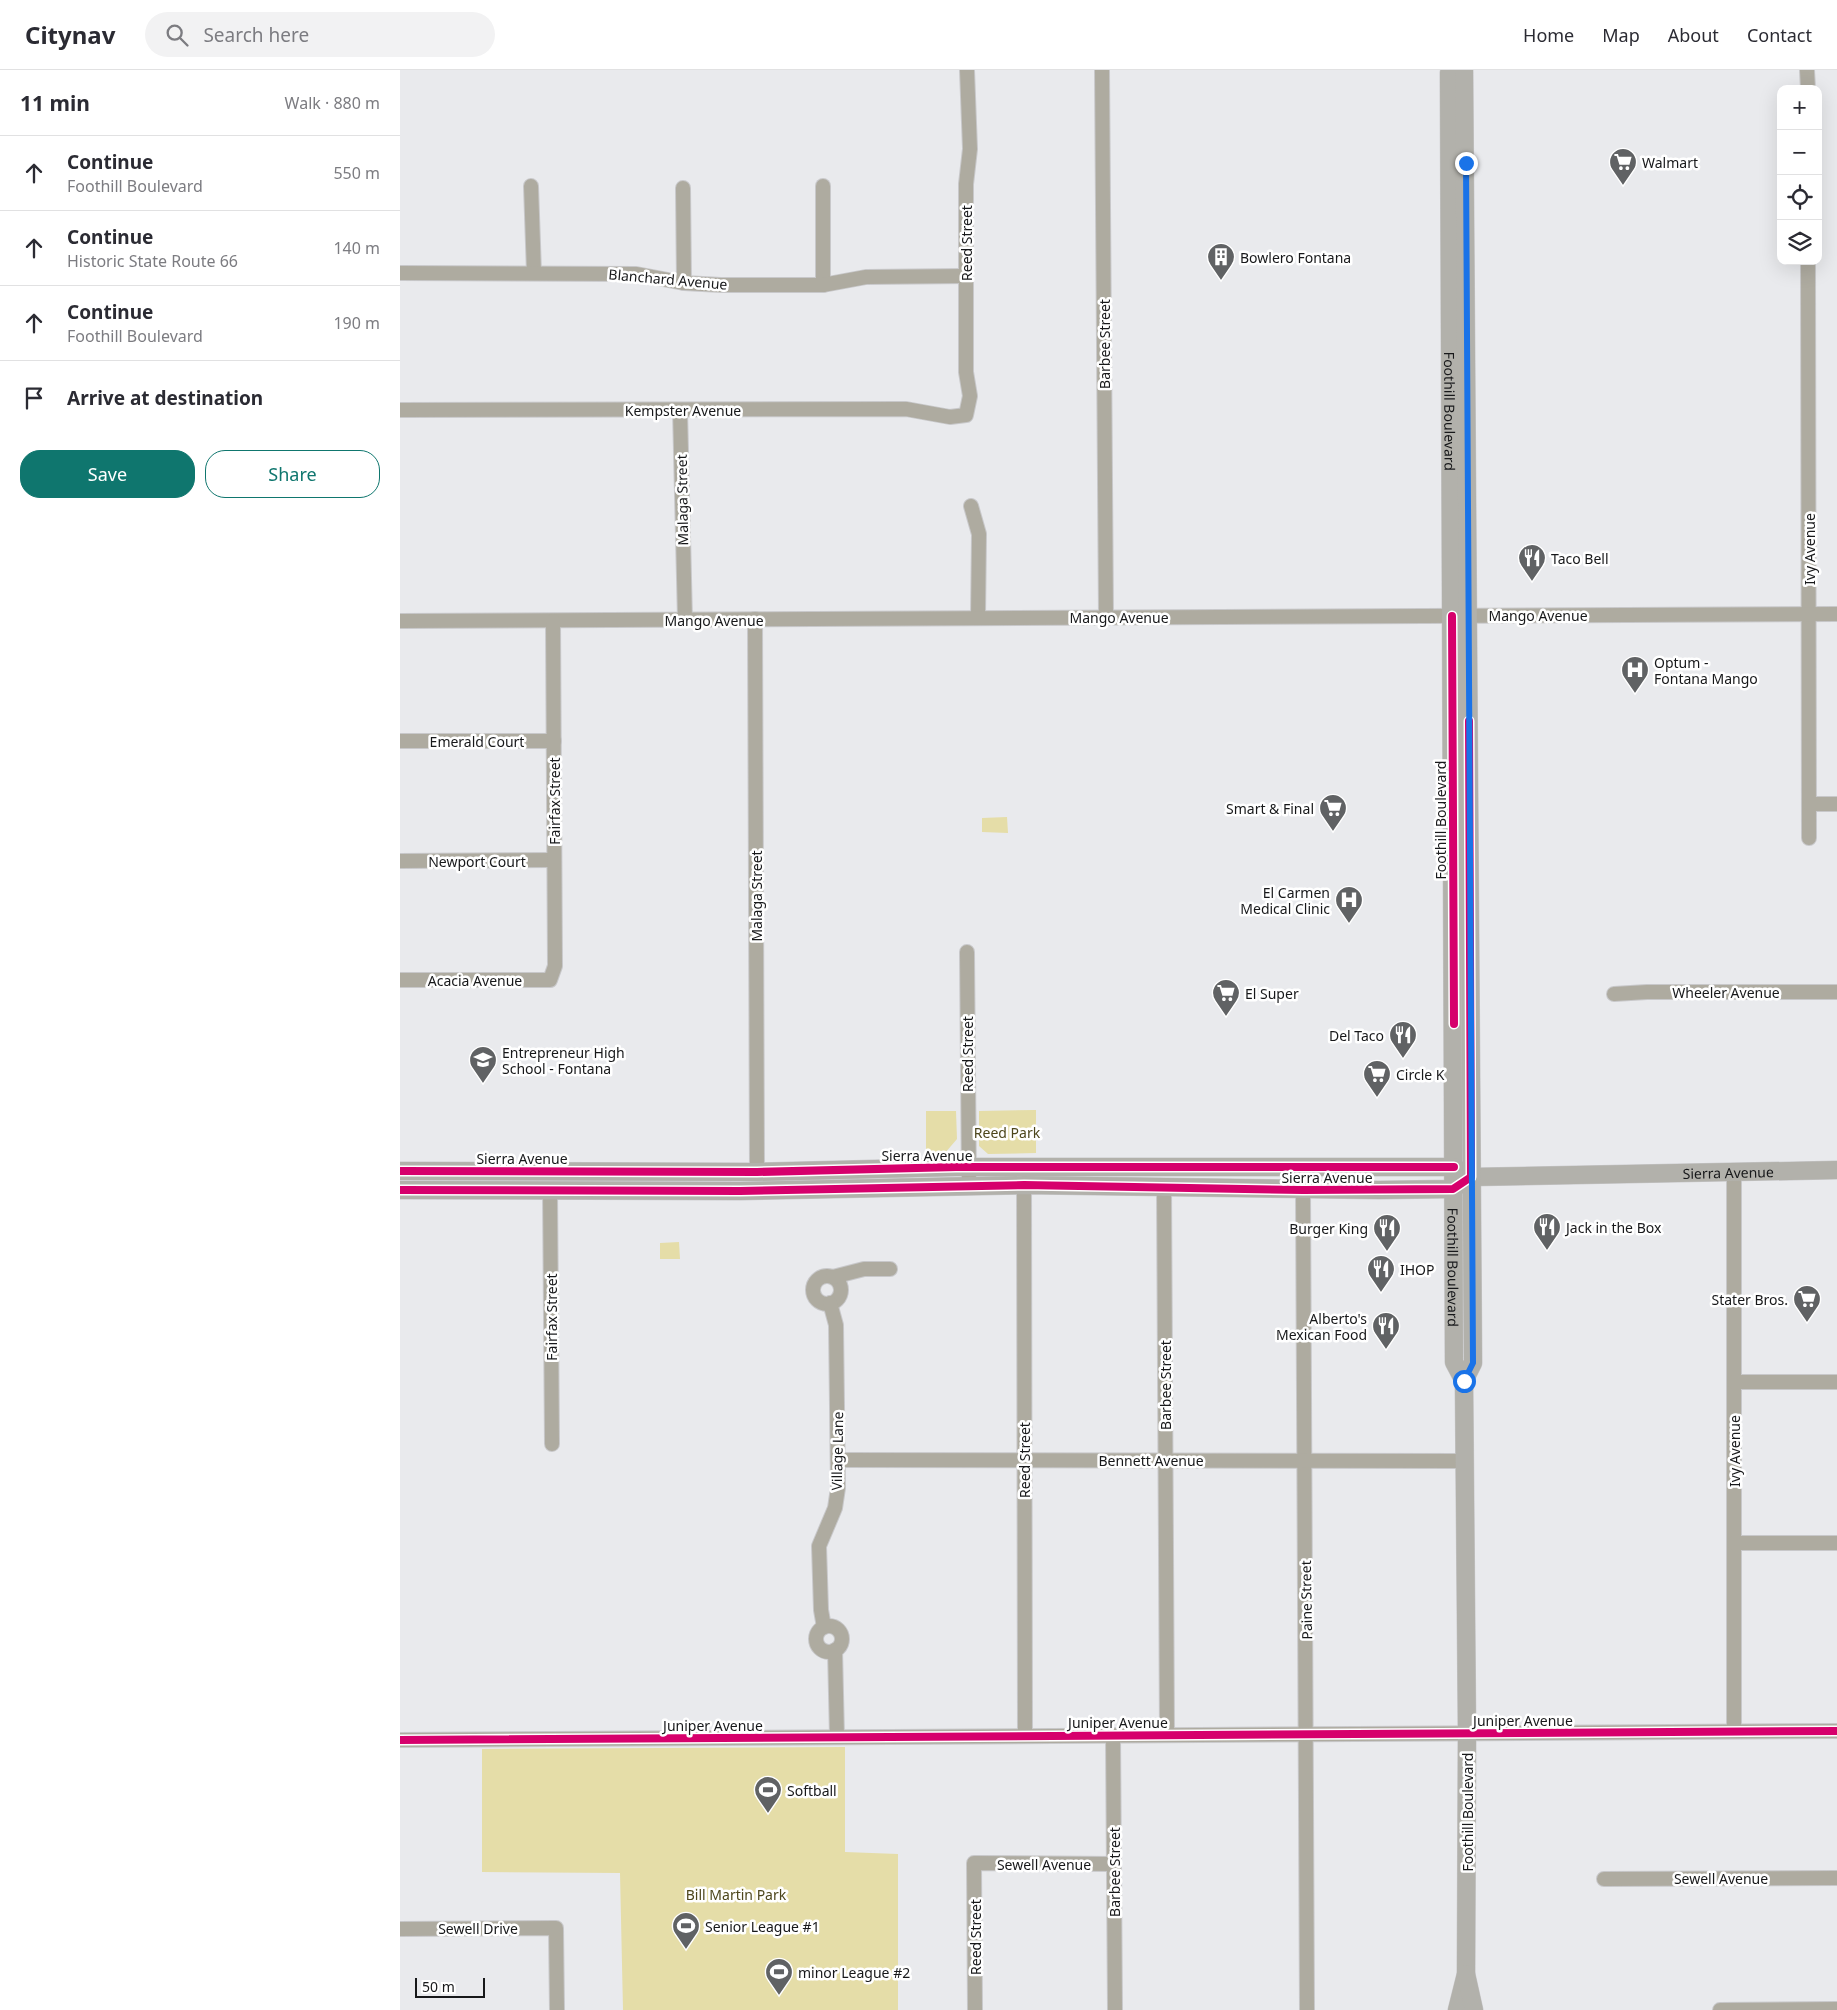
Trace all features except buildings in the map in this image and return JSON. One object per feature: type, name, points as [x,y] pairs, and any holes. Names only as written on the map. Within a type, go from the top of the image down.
[{"type":"main road","name":"Foothill Boulevard","points":[[1451,70],[1449,73],[1459,366],[1467,420],[1460,616],[1473,1363],[1464,1381],[1467,1732],[1466,1974],[1474,2010]]},
{"type":"main road","name":"Foothill Boulevard","points":[[1464,70],[1459,366],[1460,616],[1453,1189],[1454,1362],[1464,1381]]},
{"type":"main road","name":"Sierra Avenue","points":[[400,1171],[757,1172],[968,1167],[1196,1168],[1354,1165],[1454,1167],[1471,1177],[1837,1170]]},
{"type":"main road","points":[[1453,1189],[1471,1177]]},
{"type":"main road","name":"Sierra Avenue","points":[[400,1190],[749,1190],[1024,1185],[1303,1190],[1453,1189]]},
{"type":"main road","name":"Foothill Boulevard","points":[[1457,2010],[1466,1974]]},
{"type":"street","name":"Reed Street","points":[[966,415],[970,396],[966,372],[966,184],[970,149],[967,70]]},
{"type":"street","name":"Barbee Street","points":[[1102,70],[1106,617]]},
{"type":"street","points":[[1808,70],[1808,85]]},
{"type":"street","points":[[531,186],[534,273]]},
{"type":"street","points":[[823,186],[823,285]]},
{"type":"street","points":[[683,188],[684,282]]},
{"type":"street","name":"Ivy Avenue","points":[[1808,265],[1809,838]]},
{"type":"street","name":"Blanchard Avenue","points":[[400,273],[636,274],[684,282],[721,285],[823,285],[866,277],[966,276]]},
{"type":"street","name":"Kempster Avenue","points":[[400,410],[906,409],[950,418],[966,415]]},
{"type":"street","name":"Malaga Street","points":[[680,410],[685,620]]},
{"type":"street","points":[[970,506],[978,534],[978,618]]},
{"type":"street","name":"Mango Avenue","points":[[400,622],[1837,614]]},
{"type":"street","name":"Malaga Street","points":[[755,619],[757,1172]]},
{"type":"street","name":"Fairfax Street","points":[[550,980],[555,966],[553,621]]},
{"type":"street","name":"Emerald Court","points":[[400,741],[554,741]]},
{"type":"street","points":[[1810,804],[1837,804]]},
{"type":"street","name":"Newport Court","points":[[400,861],[554,860]]},
{"type":"street","name":"Reed Street","points":[[966,952],[968,1186]]},
{"type":"street","name":"Acacia Avenue","points":[[400,980],[550,980]]},
{"type":"street","name":"Wheeler Avenue","points":[[1614,994],[1648,992],[1837,992]]},
{"type":"street","name":"Ivy Avenue","points":[[1734,1171],[1734,1732]]},
{"type":"street","name":"Reed Street","points":[[1024,1185],[1025,1735]]},
{"type":"street","name":"Barbee Street","points":[[1164,1187],[1167,1734]]},
{"type":"street","name":"Fairfax Street","points":[[550,1190],[552,1444]]},
{"type":"street","name":"Paine Street","points":[[1303,1190],[1307,2010]]},
{"type":"street","points":[[833,1277],[839,1283],[841,1291],[838,1298],[830,1303],[818,1300],[814,1288],[820,1278],[833,1277],[864,1268],[890,1269]]},
{"type":"street","name":"Village Lane","points":[[830,1303],[836,1325],[838,1488],[835,1508],[819,1546],[820,1610],[824,1627],[832,1626],[840,1631],[842,1640],[835,1650],[837,1737]]},
{"type":"street","points":[[1734,1382],[1837,1382]]},
{"type":"street","name":"Bennett Avenue","points":[[838,1460],[1464,1461]]},
{"type":"street","points":[[1734,1543],[1837,1542]]},
{"type":"street","name":"Juniper Avenue","points":[[400,1740],[1837,1731]]},
{"type":"street","name":"Barbee Street","points":[[1114,1735],[1115,2010]]},
{"type":"street","name":"Reed Street","points":[[974,1863],[975,2010]]},
{"type":"street","name":"Sewell Avenue","points":[[974,1863],[1114,1864]]},
{"type":"street","name":"Sewell Avenue","points":[[1604,1879],[1837,1878]]},
{"type":"street","name":"Sewell Drive","points":[[400,1929],[556,1928],[557,2010]]},
{"type":"street","points":[[1720,2010],[1837,2009]]},
{"type":"green space","points":[[1007,817],[1008,833],[982,832],[982,818]]},
{"type":"green space","name":"Reed Park","points":[[1036,1110],[1036,1153],[988,1154],[979,1146],[979,1111]]},
{"type":"green space","name":"Reed Park","points":[[926,1111],[956,1111],[957,1139],[945,1153],[926,1153]]},
{"type":"green space","points":[[679,1242],[680,1259],[660,1259],[660,1243]]},
{"type":"green space","name":"Bill Martin Park","points":[[845,1747],[845,1852],[898,1854],[898,2010],[623,2010],[620,1873],[482,1872],[482,1749]]},
{"type":"cycle path","points":[[1452,616],[1454,1024]]},
{"type":"cycle path","points":[[400,1190],[740,1191],[1024,1185],[1303,1190],[1453,1189],[1471,1177],[1469,721]]},
{"type":"cycle path","points":[[400,1171],[757,1172],[956,1167],[1454,1167]]},
{"type":"cycle path","points":[[400,1740],[1837,1731]]},
{"type":"place","name":"Walmart","points":[[1623,186]]},
{"type":"place","name":"Bowlero Fontana","points":[[1221,281]]},
{"type":"place","name":"Taco Bell","points":[[1532,582]]},
{"type":"place","name":"Optum - Fontana Mango","points":[[1635,694]]},
{"type":"place","name":"Smart & Final","points":[[1333,832]]},
{"type":"place","name":"El Carmen Medical Clinic","points":[[1349,924]]},
{"type":"place","name":"El Super","points":[[1226,1017]]},
{"type":"place","name":"Del Taco","points":[[1403,1059]]},
{"type":"place","name":"Entrepreneur High School - Fontana","points":[[483,1084]]},
{"type":"place","name":"Circle K","points":[[1377,1098]]},
{"type":"place","name":"Jack in the Box","points":[[1547,1251]]},
{"type":"place","name":"Burger King","points":[[1387,1252]]},
{"type":"place","name":"IHOP","points":[[1381,1293]]},
{"type":"place","name":"Stater Bros.","points":[[1807,1323]]},
{"type":"place","name":"Alberto's Mexican Food","points":[[1386,1350]]},
{"type":"place","name":"Softball","points":[[768,1814]]},
{"type":"place","name":"Senior League #1","points":[[686,1950]]},
{"type":"place","name":"minor League #2","points":[[779,1996]]},
{"type":"route","points":[[1464,1381],[1473,1363],[1466,163]]}]
